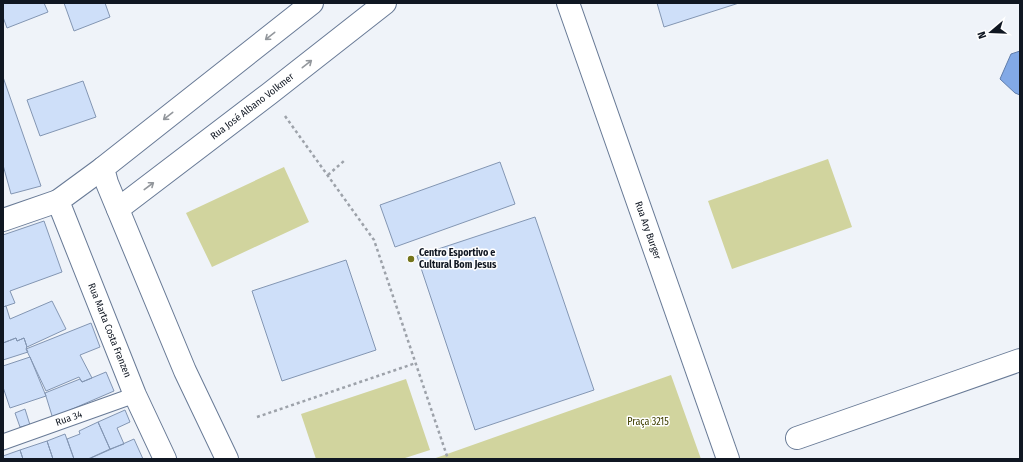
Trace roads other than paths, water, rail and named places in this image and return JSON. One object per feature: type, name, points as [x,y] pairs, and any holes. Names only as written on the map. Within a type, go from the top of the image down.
[{"type":"street","points":[[3,220],[58,201],[103,168],[312,3]]},
{"type":"street","name":"Rua José Albano Volkmer","points":[[118,209],[385,3]]},
{"type":"street","name":"Rua Ary Burger","points":[[568,3],[728,459]]},
{"type":"street","points":[[103,168],[107,183],[185,371],[227,459]]},
{"type":"street","name":"Rua Marta Costa Franzen","points":[[58,201],[135,395],[165,459]]},
{"type":"street","points":[[797,438],[1020,360]]},
{"type":"lane","name":"Rua 34","points":[[3,442],[135,395]]},
{"type":"water","points":[[1020,51],[1020,95],[1015,93],[1000,79],[1011,54]]},
{"type":"place","name":"Centro Esportivo e Cultural Bom Jesus","points":[[411,259]]},
{"type":"park label","name":"Praça 3215","points":[[648,422]]}]
